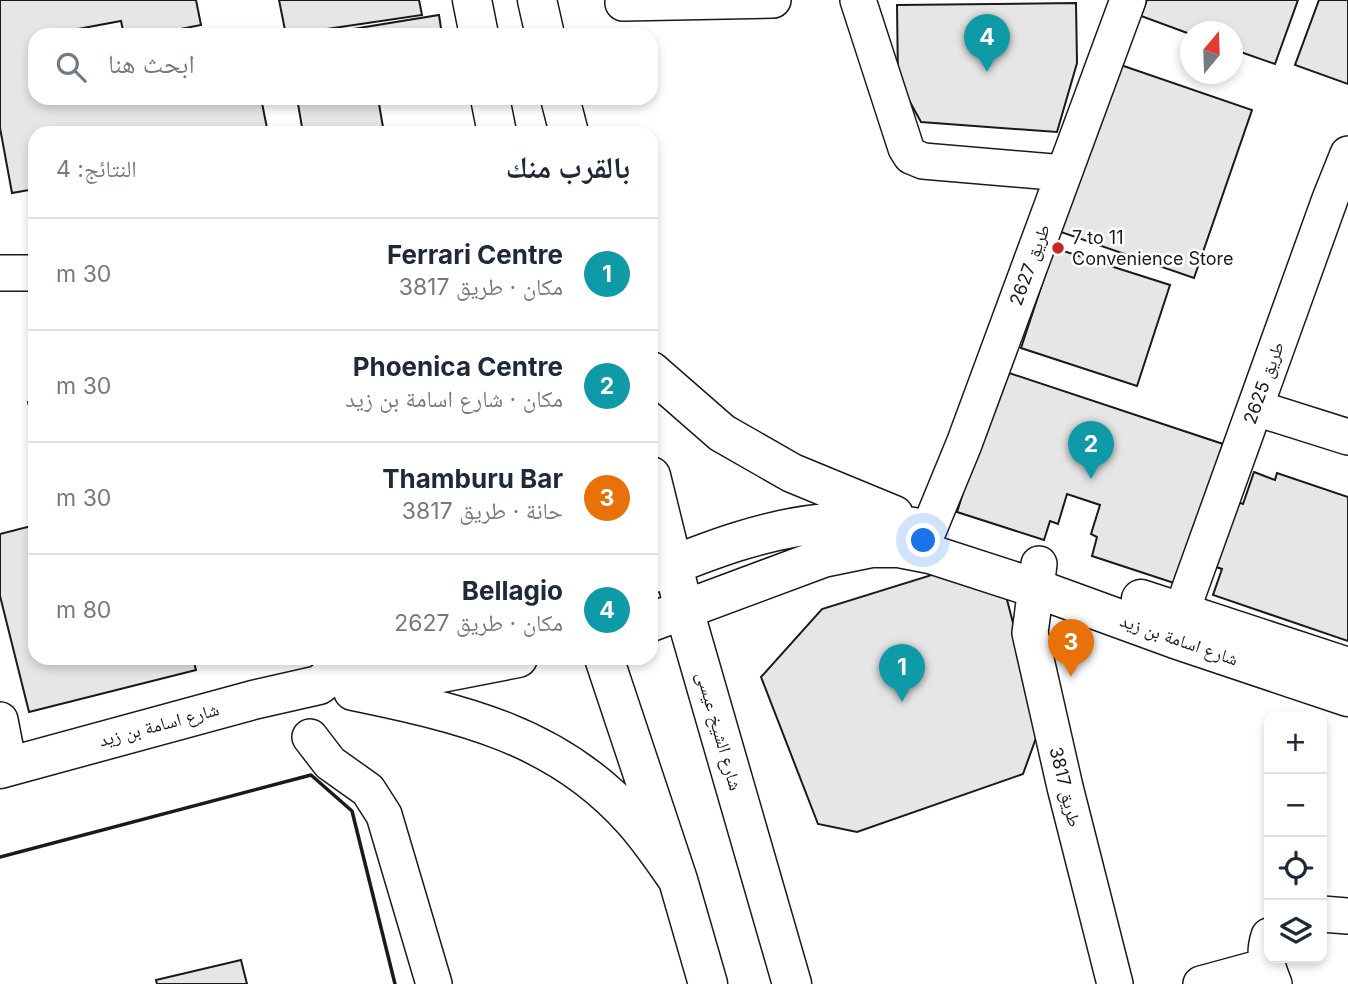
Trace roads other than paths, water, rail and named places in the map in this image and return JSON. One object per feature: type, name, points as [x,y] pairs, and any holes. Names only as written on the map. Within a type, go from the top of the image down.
[{"type":"main road","points":[[472,0],[478,28]]},
{"type":"main road","points":[[537,0],[543,28]]},
{"type":"main road","points":[[491,105],[496,126]]},
{"type":"main road","points":[[563,105],[567,126]]},
{"type":"main road","points":[[658,376],[722,433],[792,473],[927,529]]},
{"type":"main road","name":"شارع اسامة بن زيد","points":[[662,569],[746,539],[786,529],[828,523],[927,529],[956,535],[1037,576],[1178,626],[1348,697]]},
{"type":"main road","name":"شارع الشيخ عيسى","points":[[658,535],[668,616],[792,984]]},
{"type":"main road","name":"شارع اسامة بن زيد","points":[[668,616],[824,558],[872,548],[899,548],[1037,576]]},
{"type":"main road","name":"شارع اسامة بن زيد","points":[[1178,626],[1348,667]]},
{"type":"main road","name":"شارع اسامة بن زيد","points":[[336,688],[336,672],[360,665]]},
{"type":"main road","name":"شارع اسامة بن زيد","points":[[5,768],[253,699],[476,665]]},
{"type":"main road","points":[[606,665],[678,880],[708,984]]},
{"type":"main road","points":[[336,688],[444,710],[497,727],[547,751],[593,782],[633,820],[678,880]]},
{"type":"street","points":[[623,3],[773,0]]},
{"type":"street","points":[[858,0],[906,148],[911,156],[923,161],[1064,173]]},
{"type":"street","name":"طريق 2627","points":[[927,529],[964,444],[1128,0]]},
{"type":"street","name":"طريق 2625","points":[[1178,626],[1256,408],[1339,202],[1348,154]]},
{"type":"street","points":[[0,273],[28,273]]},
{"type":"street","points":[[1256,408],[1348,438]]},
{"type":"street","name":"طريق 3817","points":[[1037,576],[1030,633],[1037,671],[1115,984]]},
{"type":"street","points":[[0,720],[5,768]]},
{"type":"street","points":[[310,737],[330,762],[368,790],[384,815],[434,984]]},
{"type":"street","points":[[1327,914],[1348,916]]},
{"type":"street","points":[[1201,984],[1267,963]]},
{"type":"place","name":"Bellagio","points":[[987,72]]},
{"type":"place","name":"7 to 11 Convenience Store","points":[[1058,248]]},
{"type":"place","name":"Phoenica Centre","points":[[1091,479]]},
{"type":"place","name":"Thamburu Bar","points":[[1071,677]]},
{"type":"place","name":"Ferrari Centre","points":[[902,702]]}]
